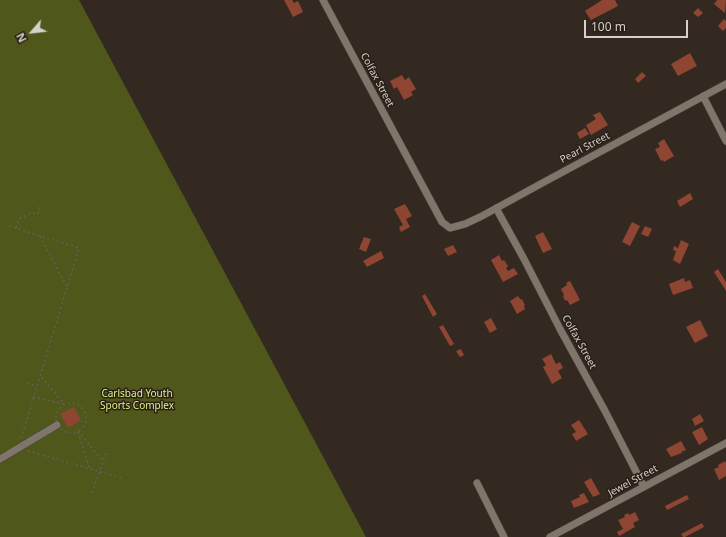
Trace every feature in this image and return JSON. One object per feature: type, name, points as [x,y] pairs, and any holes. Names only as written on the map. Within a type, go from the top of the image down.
[{"type":"street","name":"Colfax Street","points":[[323,0],[442,222],[447,227],[452,228]]},
{"type":"street","name":"Pearl Street","points":[[452,228],[474,221],[726,84]]},
{"type":"street","points":[[704,96],[726,141]]},
{"type":"street","name":"Colfax Street","points":[[496,208],[605,410],[644,487]]},
{"type":"street","points":[[0,459],[57,425]]},
{"type":"street","name":"Jewel Street","points":[[550,537],[726,443]]},
{"type":"street","points":[[477,483],[504,537]]},
{"type":"path","points":[[16,228],[19,219],[31,213],[38,214],[40,206]]},
{"type":"path","points":[[9,226],[79,248],[18,448],[122,478]]},
{"type":"path","points":[[40,236],[67,287]]},
{"type":"path","points":[[40,375],[64,404]]},
{"type":"path","points":[[27,383],[37,386]]},
{"type":"path","points":[[33,397],[64,404],[76,403],[85,411],[86,423],[78,432],[66,432],[57,425],[56,412],[64,404]]},
{"type":"path","points":[[78,432],[103,461]]},
{"type":"path","points":[[78,432],[90,468]]},
{"type":"path","points":[[92,493],[107,450]]},
{"type":"green space","name":"Carlsbad Youth Sports Complex","points":[[0,0],[79,0],[366,537],[0,537]]},
{"type":"building","points":[[284,0],[292,0],[294,3],[298,1],[303,12],[293,17]]},
{"type":"building","points":[[602,0],[615,0],[618,6],[591,20],[585,11]]},
{"type":"building","points":[[717,0],[726,0],[725,13],[714,4]]},
{"type":"building","points":[[698,8],[703,13],[698,17],[693,13]]},
{"type":"building","points":[[724,19],[726,21],[726,28],[723,31],[718,26]]},
{"type":"building","points":[[690,53],[697,66],[678,76],[671,64]]},
{"type":"building","points":[[642,72],[646,76],[638,83],[635,79]]},
{"type":"building","points":[[402,75],[405,80],[409,77],[416,89],[411,92],[413,95],[404,100],[397,87],[394,89],[390,81]]},
{"type":"building","points":[[600,112],[608,125],[591,135],[586,125],[596,119],[593,115]]},
{"type":"building","points":[[585,128],[589,134],[580,139],[577,133]]},
{"type":"building","points":[[664,139],[674,156],[664,162],[663,160],[661,161],[655,149],[660,147],[658,143]]},
{"type":"building","points":[[690,193],[693,199],[680,207],[677,201]]},
{"type":"building","points":[[405,204],[412,216],[406,219],[410,227],[401,232],[399,227],[403,225],[394,209]]},
{"type":"building","points":[[632,222],[640,226],[630,246],[622,242]]},
{"type":"building","points":[[645,226],[652,229],[648,237],[641,234]]},
{"type":"building","points":[[543,232],[552,249],[543,253],[535,236]]},
{"type":"building","points":[[364,237],[371,239],[366,252],[359,249]]},
{"type":"building","points":[[681,240],[689,244],[680,264],[673,260],[676,251],[673,250],[674,246],[678,248]]},
{"type":"building","points":[[453,245],[457,252],[448,256],[444,249]]},
{"type":"building","points":[[381,251],[384,258],[367,267],[363,261]]},
{"type":"building","points":[[499,255],[502,261],[504,260],[508,266],[506,268],[508,271],[514,268],[518,274],[503,282],[491,260]]},
{"type":"building","points":[[718,269],[726,282],[726,291],[714,272]]},
{"type":"building","points":[[684,278],[685,282],[690,280],[693,288],[673,295],[669,284]]},
{"type":"building","points":[[570,281],[580,300],[570,305],[567,300],[565,301],[561,289]]},
{"type":"building","points":[[425,294],[437,314],[433,317],[422,296]]},
{"type":"building","points":[[518,296],[521,300],[522,299],[525,309],[517,314],[510,301]]},
{"type":"building","points":[[491,318],[497,329],[490,333],[484,322]]},
{"type":"building","points":[[700,320],[708,336],[695,343],[686,327]]},
{"type":"building","points":[[443,325],[454,344],[450,346],[439,327]]},
{"type":"building","points":[[461,349],[464,355],[460,357],[456,351]]},
{"type":"building","points":[[551,354],[556,364],[560,362],[563,368],[558,371],[562,378],[552,384],[543,367],[546,365],[542,359]]},
{"type":"building","points":[[74,407],[81,420],[68,428],[60,414]]},
{"type":"building","points":[[700,414],[704,421],[695,426],[692,419]]},
{"type":"building","points":[[579,420],[588,434],[576,441],[572,434],[576,432],[571,425]]},
{"type":"building","points":[[702,427],[708,439],[699,445],[692,432]]},
{"type":"building","points":[[681,441],[686,450],[671,457],[666,449]]},
{"type":"building","points":[[725,461],[726,476],[719,480],[714,469],[719,467],[718,465]]},
{"type":"building","points":[[591,478],[600,494],[593,497],[584,482]]},
{"type":"building","points":[[584,493],[589,502],[574,508],[571,501],[580,497],[579,495]]},
{"type":"building","points":[[687,495],[689,499],[667,510],[665,506]]},
{"type":"building","points":[[635,512],[639,520],[633,523],[635,527],[619,536],[617,532],[623,529],[618,520],[625,517],[624,515],[628,513],[629,515]]},
{"type":"building","points":[[702,523],[704,527],[685,537],[681,534]]}]
